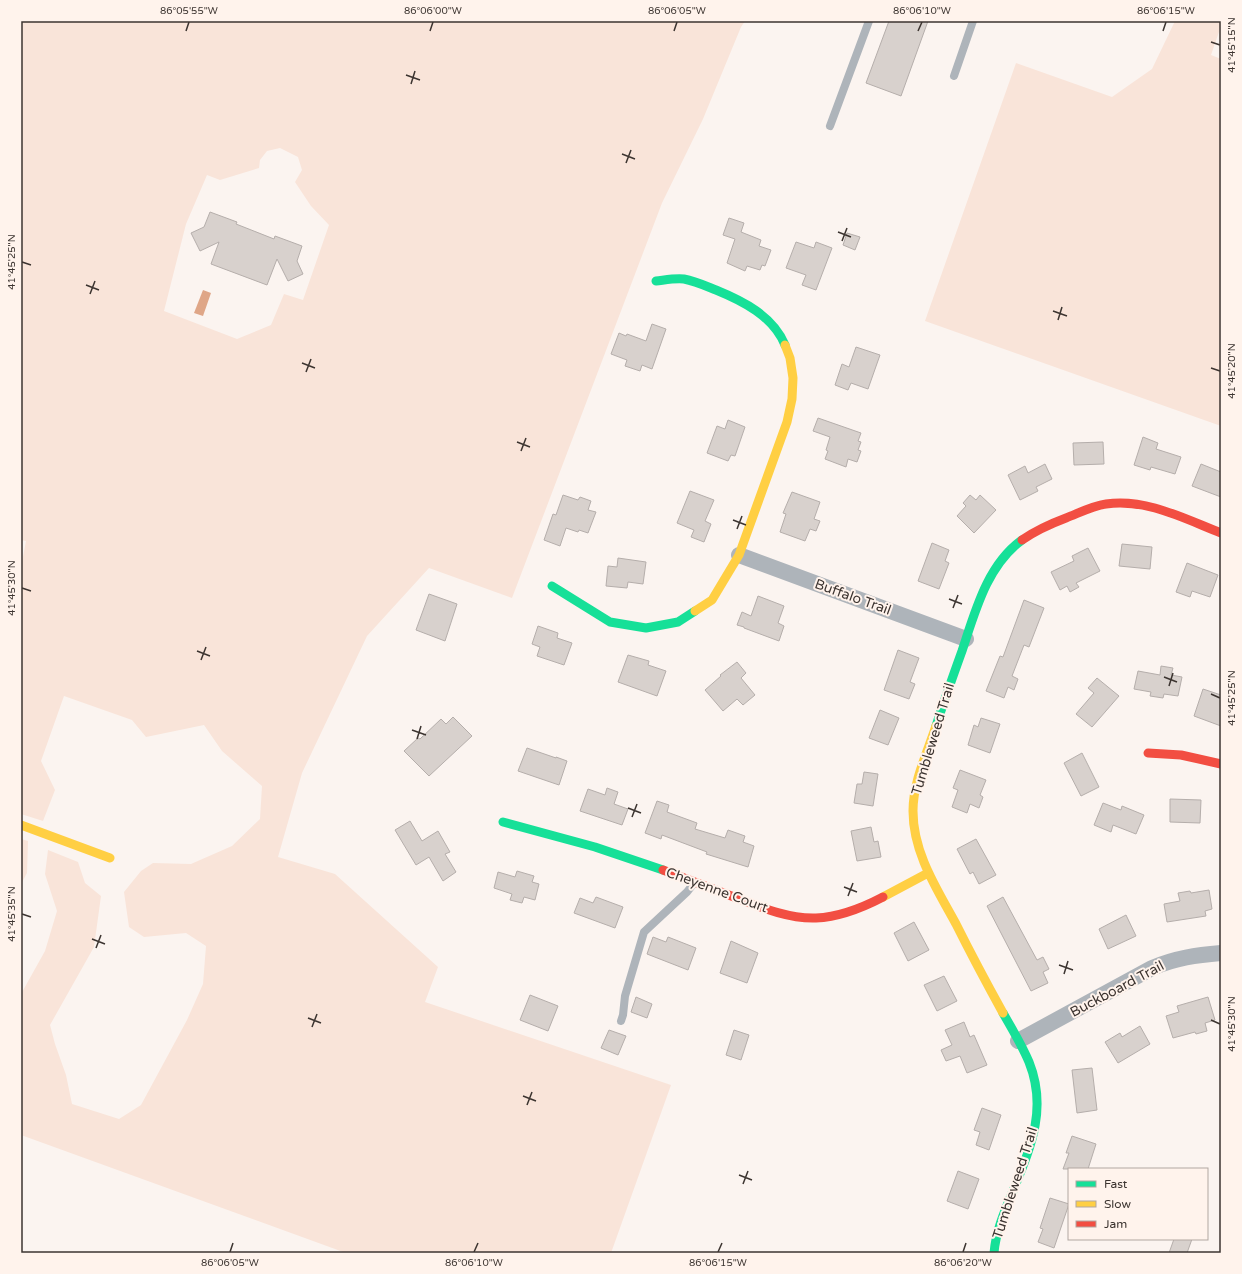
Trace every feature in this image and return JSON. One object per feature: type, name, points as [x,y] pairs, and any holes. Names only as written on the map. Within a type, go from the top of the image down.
[{"type":"street","points":[[552,586],[610,622],[646,628],[678,622],[712,600],[739,556],[787,422],[791,407],[793,376],[785,345],[775,329],[764,316],[752,306],[738,298],[688,280],[676,279],[656,281]]},
{"type":"street","name":"Tumbleweed Trail","points":[[994,1253],[998,1231],[1029,1145],[1038,1114],[1035,1079],[1028,1060],[928,873],[918,844],[912,817],[914,795],[921,770],[966,638],[980,602],[996,568],[1013,547],[1024,539],[1057,522],[1095,506],[1108,504],[1134,504],[1156,509],[1221,533]]},
{"type":"street","name":"Buffalo Trail","points":[[739,556],[966,638]]},
{"type":"street","points":[[1148,753],[1181,755],[1221,764]]},
{"type":"street","name":"Cheyenne Court","points":[[503,822],[590,846],[768,909],[796,917],[812,918],[835,916],[847,913],[862,907],[928,873]]},
{"type":"street","points":[[21,825],[110,858]]},
{"type":"street","name":"Buckboard Trail","points":[[1018,1041],[1152,968],[1169,961],[1189,956],[1221,953]]},
{"type":"lane","points":[[830,126],[869,21]]},
{"type":"lane","points":[[954,76],[973,21]]},
{"type":"lane","points":[[621,1021],[624,1015],[625,996],[644,932],[687,892],[695,882]]},
{"type":"shaded area","points":[[21,21],[745,21],[741,27],[703,119],[662,203],[512,598],[429,568],[367,636],[302,773],[278,857],[335,874],[438,967],[425,1002],[671,1085],[611,1253],[346,1253],[21,1135],[21,994],[45,951],[57,911],[45,874],[48,850],[78,862],[85,883],[101,896],[94,947],[50,1025],[55,1044],[66,1075],[72,1104],[119,1119],[141,1105],[187,1020],[203,984],[206,946],[186,933],[144,937],[129,927],[124,892],[141,871],[153,863],[191,864],[232,846],[260,819],[262,786],[222,751],[204,725],[146,737],[132,720],[64,696],[41,761],[55,790],[43,821],[21,814],[21,567],[26,541],[21,540]],"holes":[[[280,148],[298,157],[302,170],[295,182],[311,206],[329,225],[303,300],[284,294],[271,325],[237,339],[164,311],[186,224],[207,175],[220,180],[259,168],[260,160],[267,151]]]},
{"type":"shaded area","points":[[1175,21],[1221,21],[1221,26],[1211,55],[1221,59],[1221,426],[925,321],[1016,63],[1112,97],[1152,69]]},
{"type":"shaded area","points":[[203,290],[211,293],[203,316],[194,313]]},
{"type":"shaded area","points":[[21,839],[28,841],[27,873],[21,884]]},
{"type":"building","points":[[889,21],[928,21],[901,96],[866,83]]},
{"type":"building","points":[[210,212],[237,222],[236,224],[274,239],[275,236],[302,246],[297,261],[303,274],[288,281],[277,259],[267,285],[211,264],[219,242],[200,251],[191,233],[204,227]]},
{"type":"building","points":[[729,218],[744,223],[741,232],[761,240],[759,246],[771,250],[765,266],[762,265],[760,270],[747,266],[745,271],[727,263],[735,239],[723,235]]},
{"type":"building","points":[[847,233],[860,237],[855,250],[843,245]]},
{"type":"building","points":[[796,242],[814,248],[816,242],[832,248],[816,290],[802,285],[806,275],[786,268]]},
{"type":"building","points":[[652,324],[666,329],[652,369],[642,365],[640,371],[625,366],[627,360],[611,354],[619,333],[626,336],[627,334],[646,341]]},
{"type":"building","points":[[856,347],[880,355],[868,389],[851,383],[848,390],[835,385],[842,364],[849,367]]},
{"type":"building","points":[[818,418],[861,433],[858,441],[861,442],[858,450],[861,451],[857,462],[848,459],[846,467],[825,459],[830,437],[813,431]]},
{"type":"building","points":[[728,420],[745,427],[735,456],[731,455],[728,461],[707,453],[717,426],[725,429]]},
{"type":"building","points":[[1143,437],[1158,443],[1156,449],[1181,457],[1175,474],[1151,467],[1150,470],[1134,465]]},
{"type":"building","points":[[1103,442],[1104,464],[1074,465],[1073,443]]},
{"type":"building","points":[[1045,464],[1052,479],[1036,487],[1038,491],[1020,500],[1008,475],[1025,466],[1028,473]]},
{"type":"building","points":[[1201,464],[1221,472],[1221,497],[1192,486]]},
{"type":"building","points":[[690,491],[714,500],[705,521],[711,524],[704,542],[691,537],[694,530],[677,523]]},
{"type":"building","points":[[792,492],[820,502],[814,519],[820,521],[816,531],[810,529],[805,541],[780,532],[786,514],[783,513]]},
{"type":"building","points":[[563,495],[578,500],[580,497],[591,501],[588,510],[596,512],[588,533],[579,530],[578,532],[566,528],[560,546],[544,540],[553,514],[556,515]]},
{"type":"building","points":[[970,495],[976,500],[980,495],[996,510],[974,533],[957,516],[966,506],[963,503]]},
{"type":"building","points":[[932,543],[949,550],[945,561],[949,563],[939,589],[918,581]]},
{"type":"building","points":[[1122,544],[1152,547],[1150,569],[1119,566]]},
{"type":"building","points":[[1088,548],[1100,571],[1076,583],[1079,587],[1070,592],[1067,586],[1060,590],[1051,572],[1074,561],[1072,556]]},
{"type":"building","points":[[618,558],[646,562],[643,584],[628,582],[627,588],[606,586],[608,566],[617,567]]},
{"type":"building","points":[[1187,563],[1218,575],[1210,597],[1192,591],[1190,597],[1176,592]]},
{"type":"building","points":[[429,594],[457,604],[445,641],[416,630]]},
{"type":"building","points":[[758,596],[784,606],[778,623],[784,626],[779,641],[737,625],[742,612],[751,616]]},
{"type":"building","points":[[1024,600],[1044,608],[1029,647],[1024,645],[1012,676],[1018,679],[1014,690],[1008,687],[1004,698],[986,691],[1000,656],[1003,657]]},
{"type":"building","points":[[538,626],[558,633],[557,638],[572,643],[564,665],[537,656],[540,647],[532,644]]},
{"type":"building","points":[[898,650],[919,658],[910,682],[915,684],[909,699],[884,690]]},
{"type":"building","points":[[628,655],[649,661],[648,665],[666,671],[657,696],[618,682]]},
{"type":"building","points":[[737,662],[746,673],[741,678],[755,695],[743,705],[737,699],[723,711],[705,690],[721,676],[720,675]]},
{"type":"building","points":[[1161,666],[1173,668],[1171,675],[1182,677],[1178,696],[1164,694],[1163,698],[1150,696],[1151,692],[1134,689],[1138,671],[1160,675]]},
{"type":"building","points":[[1097,678],[1119,696],[1092,727],[1076,714],[1094,693],[1088,688]]},
{"type":"building","points":[[1203,689],[1221,695],[1221,726],[1194,716]]},
{"type":"building","points":[[880,710],[899,718],[888,745],[869,738]]},
{"type":"building","points":[[453,717],[472,736],[429,776],[404,751],[418,738],[420,739],[441,719],[446,724]]},
{"type":"building","points":[[981,718],[1000,724],[990,753],[968,745],[974,725],[978,727]]},
{"type":"building","points":[[527,748],[567,761],[559,785],[518,771]]},
{"type":"building","points":[[1082,753],[1099,787],[1081,796],[1064,763]]},
{"type":"building","points":[[960,770],[986,780],[980,795],[983,797],[979,808],[970,804],[967,813],[952,807],[958,790],[953,788]]},
{"type":"building","points":[[864,772],[878,774],[873,806],[854,803],[857,784],[862,784]]},
{"type":"building","points":[[607,788],[618,792],[614,804],[628,809],[622,825],[580,811],[588,789],[605,795]]},
{"type":"building","points":[[1170,799],[1201,800],[1200,823],[1170,822]]},
{"type":"building","points":[[657,801],[669,805],[667,812],[697,823],[695,829],[725,838],[728,830],[745,836],[743,842],[754,846],[748,867],[706,854],[707,852],[662,835],[661,839],[645,833]]},
{"type":"building","points":[[1103,803],[1121,810],[1122,806],[1144,815],[1136,834],[1113,825],[1111,832],[1094,825]]},
{"type":"building","points":[[410,821],[422,841],[438,831],[450,852],[445,854],[456,872],[443,881],[429,857],[416,865],[395,830]]},
{"type":"building","points":[[871,827],[874,842],[878,841],[881,857],[857,861],[851,831]]},
{"type":"building","points":[[976,839],[996,875],[979,884],[973,872],[970,874],[957,849]]},
{"type":"building","points":[[517,871],[534,876],[532,882],[539,884],[535,900],[524,897],[522,903],[510,900],[512,894],[494,888],[498,872],[515,877]]},
{"type":"building","points":[[1209,890],[1212,909],[1205,911],[1206,916],[1167,922],[1164,904],[1180,901],[1178,893],[1190,891],[1191,893]]},
{"type":"building","points":[[596,897],[623,907],[615,928],[574,913],[580,898],[593,903]]},
{"type":"building","points":[[1003,897],[1037,960],[1043,957],[1049,969],[1043,972],[1048,983],[1031,991],[987,906]]},
{"type":"building","points":[[1126,915],[1136,936],[1108,949],[1099,929]]},
{"type":"building","points":[[914,922],[929,950],[908,961],[894,933]]},
{"type":"building","points":[[653,937],[666,942],[668,937],[696,948],[688,970],[647,954]]},
{"type":"building","points":[[731,941],[758,953],[747,983],[720,973]]},
{"type":"building","points":[[944,976],[957,1001],[937,1011],[924,985]]},
{"type":"building","points":[[530,995],[558,1006],[548,1031],[520,1020]]},
{"type":"building","points":[[636,997],[652,1004],[647,1018],[631,1012]]},
{"type":"building","points":[[1208,997],[1215,1020],[1205,1023],[1207,1031],[1196,1034],[1195,1032],[1173,1038],[1166,1016],[1179,1012],[1177,1006]]},
{"type":"building","points":[[964,1022],[970,1037],[974,1035],[987,1065],[967,1073],[960,1056],[946,1061],[941,1050],[952,1045],[945,1030]]},
{"type":"building","points":[[1140,1026],[1150,1044],[1118,1063],[1105,1042],[1120,1033],[1122,1037]]},
{"type":"building","points":[[609,1030],[626,1036],[618,1055],[601,1048]]},
{"type":"building","points":[[734,1030],[749,1035],[741,1060],[726,1055]]},
{"type":"building","points":[[1092,1068],[1097,1110],[1077,1113],[1072,1070]]},
{"type":"building","points":[[982,1108],[1001,1115],[989,1150],[976,1145],[980,1132],[974,1130]]},
{"type":"building","points":[[1072,1136],[1096,1144],[1088,1168],[1063,1169],[1069,1153],[1066,1153]]},
{"type":"building","points":[[958,1171],[979,1179],[968,1209],[947,1201]]},
{"type":"building","points":[[1050,1198],[1068,1204],[1054,1248],[1038,1242],[1043,1229],[1040,1228]]},
{"type":"building","points":[[1174,1240],[1192,1240],[1187,1253],[1169,1253]]},
{"type":"traffic: fast","points":[[656,281],[684,279],[726,294],[747,305],[765,318],[780,335],[785,345]]},
{"type":"traffic: fast","points":[[936,726],[977,605],[991,576],[1000,562],[1010,550],[1022,540]]},
{"type":"traffic: fast","points":[[552,586],[610,622],[646,628],[678,622],[695,611]]},
{"type":"traffic: fast","points":[[503,822],[595,847],[663,870]]},
{"type":"traffic: fast","points":[[994,1253],[1002,1219],[1032,1140],[1037,1110],[1037,1094],[1029,1062],[1003,1013]]},
{"type":"traffic: slow","points":[[695,611],[712,600],[739,555],[787,422],[792,399],[793,378],[790,358],[785,345]]},
{"type":"traffic: slow","points":[[936,726],[915,789],[913,811],[917,841],[927,870],[1003,1013]]},
{"type":"traffic: slow","points":[[21,825],[110,858]]},
{"type":"traffic: slow","points":[[883,897],[928,873]]},
{"type":"traffic: jam","points":[[1022,540],[1048,525],[1091,508],[1106,504],[1121,503],[1136,504],[1165,511],[1221,533]]},
{"type":"traffic: jam","points":[[1148,753],[1181,755],[1221,764]]},
{"type":"traffic: jam","points":[[663,870],[764,908],[795,917],[816,918],[834,916],[867,905],[883,897]]}]
